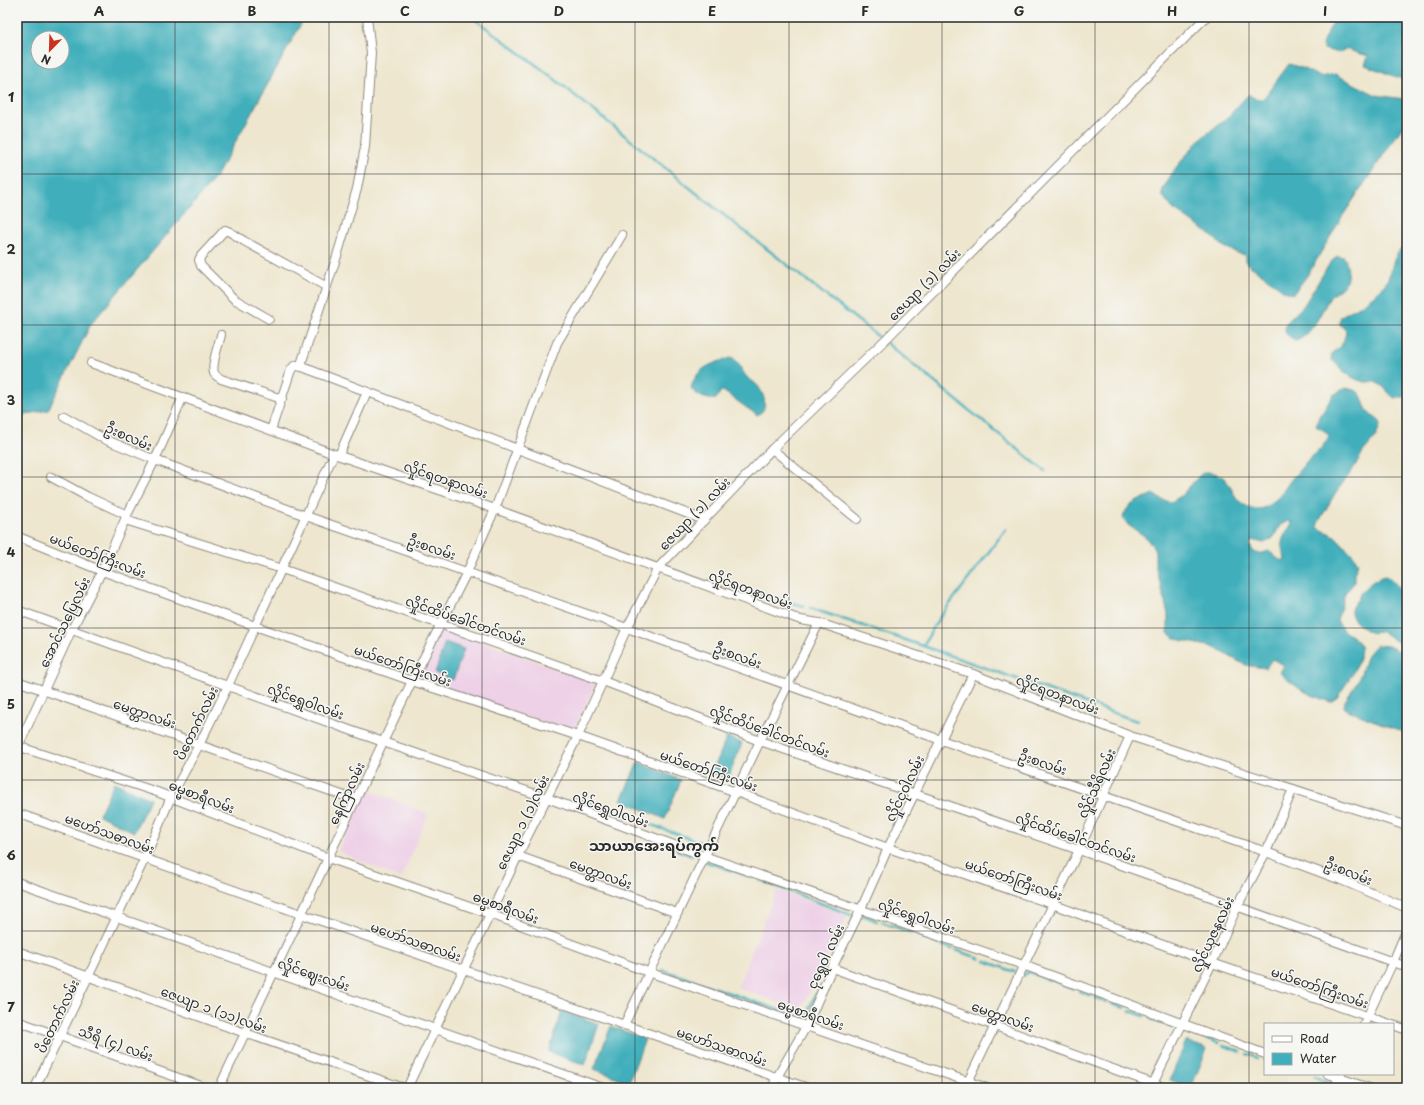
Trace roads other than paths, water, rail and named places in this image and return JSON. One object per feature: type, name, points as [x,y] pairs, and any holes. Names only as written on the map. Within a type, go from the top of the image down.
[{"type":"street","points":[[300,367],[358,189],[365,147],[371,53],[367,17]]},
{"type":"street","name":"ဇေယျာ (၁) လမ်း","points":[[658,568],[772,449],[878,347],[1206,17]]},
{"type":"street","points":[[269,319],[234,299],[201,266],[199,260],[201,256],[225,230],[327,287]]},
{"type":"street","name":"နေကြာလမ်း","points":[[219,1088],[412,681],[467,572],[495,509],[558,343],[622,235]]},
{"type":"street","points":[[221,335],[214,364],[214,372],[216,376],[282,399]]},
{"type":"street","name":"လှိုင်ရတနာလမ်း","points":[[91,363],[337,455],[495,509],[801,620],[819,623],[973,674],[1130,736],[1407,826]]},
{"type":"street","points":[[271,430],[291,370],[297,365],[704,520]]},
{"type":"street","name":"ပိတောက်လမ်း","points":[[35,1088],[89,977],[172,797],[200,745],[228,686],[306,516],[367,392]]},
{"type":"street","name":"အောင်သပြေလမ်း","points":[[17,747],[72,629],[102,571],[126,517],[155,460],[183,397]]},
{"type":"street","name":"ဦးစလမ်း","points":[[64,416],[104,439],[155,460],[306,516],[627,628],[940,740],[1266,852],[1341,880],[1407,908]]},
{"type":"street","points":[[772,449],[857,519]]},
{"type":"street","name":"လှိုင်ထိပ်ခေါင်တင်လမ်း","points":[[51,477],[126,517],[282,569],[603,681],[760,741],[914,795],[1079,850],[1407,967]]},
{"type":"street","name":"မယ်တော်ကြီးလမ်း","points":[[21,538],[102,571],[255,626],[412,681],[578,736],[888,848],[1052,904],[1366,1020],[1384,1023]]},
{"type":"street","name":"ဇေယျာ ၁ (၁)လမ်း","points":[[407,1088],[518,856],[578,736],[627,628],[658,568]]},
{"type":"street","name":"လှိုင်ရွှေဝါလမ်း","points":[[17,610],[383,742],[547,798],[859,914],[1264,1054]]},
{"type":"street","points":[[624,1025],[676,913],[787,685],[819,623]]},
{"type":"street","name":"လှိုင်ငုဝါလမ်း","points":[[859,914],[888,848],[973,674]]},
{"type":"street","name":"မေတ္တာလမ်း","points":[[17,681],[356,800]]},
{"type":"street","name":"လှိုင်သီရိလမ်း","points":[[966,1084],[1079,850],[1130,736]]},
{"type":"street","name":"ဓမ္မစာရီလမ်း","points":[[17,747],[172,797],[328,858],[490,914],[648,972],[807,1025],[966,1084],[987,1088]]},
{"type":"street","name":"လှိုင်ယုဇနလမ်း","points":[[1152,1086],[1212,963],[1237,907],[1266,852],[1293,789]]},
{"type":"street","name":"မဟော်သဓာလမ်း","points":[[17,813],[301,914],[808,1088]]},
{"type":"street","name":"မေတ္တာလမ်း","points":[[518,856],[676,913]]},
{"type":"street","name":"လှိုင်ဈေးလမ်း","points":[[17,882],[435,1029],[590,1086],[603,1088]]},
{"type":"street","name":"ငုရွှေဝါ လမ်း","points":[[772,1088],[807,1025],[832,968],[859,914]]},
{"type":"street","points":[[1366,1020],[1407,929]]},
{"type":"street","name":"ဇေယျာ ၁ (၁၁)လမ်း","points":[[17,951],[245,1033],[404,1088]]},
{"type":"street","name":"မေတ္တာလမ်း","points":[[832,968],[995,1026],[1152,1086],[1165,1088]]},
{"type":"street","name":"သီရိ (၄) လမ်း","points":[[17,1020],[207,1088]]},
{"type":"street","points":[[1394,1025],[1407,1030]]},
{"type":"street","points":[[1334,1088],[1340,1076],[1369,1088]]},
{"type":"water","points":[[17,17],[305,17],[216,177],[91,324],[48,410],[17,416]]},
{"type":"water","points":[[1336,17],[1407,17],[1407,81],[1365,65],[1368,56],[1345,49],[1339,53],[1324,49],[1322,45],[1325,37]]},
{"type":"water","points":[[1289,64],[1302,68],[1320,77],[1335,74],[1376,95],[1404,99],[1407,102],[1407,116],[1403,126],[1342,217],[1307,276],[1293,294],[1284,291],[1246,263],[1246,255],[1237,253],[1223,246],[1207,232],[1173,209],[1162,195],[1163,189],[1174,170],[1199,140],[1228,117],[1249,95],[1256,99],[1263,99]]},
{"type":"water","points":[[1402,248],[1407,248],[1407,394],[1404,397],[1394,398],[1379,384],[1360,381],[1350,376],[1331,359],[1332,353],[1342,344],[1345,338],[1346,331],[1339,323],[1341,316],[1376,294],[1381,289],[1388,279],[1398,252]]},
{"type":"water","points":[[1337,256],[1344,257],[1348,269],[1345,284],[1330,297],[1310,331],[1296,341],[1286,334],[1286,323],[1304,305],[1330,263]]},
{"type":"water","points":[[730,358],[738,363],[748,379],[759,387],[765,405],[761,413],[757,415],[723,391],[721,391],[716,399],[709,399],[699,395],[691,388],[697,375],[706,367]]},
{"type":"water","points":[[1345,388],[1357,391],[1362,396],[1369,413],[1381,423],[1376,437],[1363,452],[1352,471],[1336,492],[1318,523],[1318,528],[1335,536],[1354,556],[1358,563],[1354,574],[1354,583],[1345,593],[1337,620],[1344,631],[1359,643],[1361,651],[1348,681],[1336,699],[1331,702],[1316,697],[1292,683],[1280,673],[1284,665],[1272,659],[1266,668],[1250,666],[1243,664],[1213,647],[1183,641],[1168,633],[1168,614],[1155,564],[1155,552],[1152,545],[1143,535],[1128,525],[1123,518],[1127,509],[1131,505],[1153,494],[1162,500],[1171,502],[1181,496],[1204,472],[1215,473],[1222,477],[1238,499],[1244,504],[1255,509],[1267,506],[1279,496],[1307,461],[1320,450],[1327,440],[1329,436],[1325,431],[1316,426],[1333,395]],"holes":[[[1289,521],[1292,522],[1282,541],[1285,559],[1283,561],[1268,551],[1262,553],[1253,551],[1250,545],[1252,540],[1264,543],[1274,537],[1280,525]]]},
{"type":"water","points":[[1385,576],[1392,580],[1403,593],[1407,592],[1407,642],[1397,642],[1382,632],[1372,633],[1367,631],[1352,617],[1352,607],[1362,591],[1379,578]]},
{"type":"water","points":[[445,642],[464,649],[453,680],[435,673]]},
{"type":"water","points":[[1376,645],[1388,646],[1407,654],[1407,733],[1347,710],[1344,707],[1345,701],[1363,668],[1367,655]]},
{"type":"water","points":[[727,737],[742,743],[728,779],[712,773]]},
{"type":"water","points":[[638,762],[681,780],[665,819],[621,800]]},
{"type":"water","points":[[114,782],[150,799],[134,832],[99,815]]},
{"type":"water","points":[[562,1011],[599,1024],[585,1065],[549,1052]]},
{"type":"water","points":[[611,1026],[645,1039],[629,1082],[594,1069]]},
{"type":"water","points":[[1186,1041],[1207,1049],[1191,1088],[1170,1080]]},
{"type":"waterway","points":[[472,17],[552,77],[1045,471]]},
{"type":"waterway","points":[[923,646],[937,621],[1006,529]]},
{"type":"waterway","points":[[757,593],[804,606]]},
{"type":"waterway","points":[[810,608],[1137,721]]},
{"type":"waterway","points":[[576,798],[705,844]]},
{"type":"waterway","points":[[677,850],[692,856]]},
{"type":"waterway","points":[[704,861],[752,877]]},
{"type":"waterway","points":[[760,880],[854,916],[853,917]]},
{"type":"waterway","points":[[861,917],[865,916],[877,921]]},
{"type":"waterway","points":[[882,922],[912,933]]},
{"type":"waterway","points":[[918,936],[929,940]]},
{"type":"waterway","points":[[932,941],[939,944]]},
{"type":"waterway","points":[[942,945],[952,949]]},
{"type":"waterway","points":[[956,950],[973,956]]},
{"type":"waterway","points":[[976,957],[980,959]]},
{"type":"waterway","points":[[985,961],[1015,972]]},
{"type":"waterway","points":[[663,970],[804,1019],[816,994]]},
{"type":"waterway","points":[[1023,975],[1029,972],[1049,980]]},
{"type":"waterway","points":[[1056,982],[1072,989]]},
{"type":"waterway","points":[[1079,991],[1092,996]]},
{"type":"waterway","points":[[1096,998],[1107,1002]]},
{"type":"waterway","points":[[1112,1004],[1125,1008]]},
{"type":"waterway","points":[[1130,1011],[1144,1016]]},
{"type":"waterway","points":[[1151,1019],[1175,1028]]},
{"type":"waterway","points":[[1191,1033],[1219,1043]]},
{"type":"waterway","points":[[1223,1045],[1241,1052]]},
{"type":"waterway","points":[[1247,1054],[1258,1058]]},
{"type":"waterway","points":[[1314,1076],[1330,1084]]},
{"type":"waterway","points":[[1340,1088],[1347,1086],[1352,1088]]},
{"type":"district","name":"သာယာအေးရပ်ကွက်","points":[[654,844]]}]
